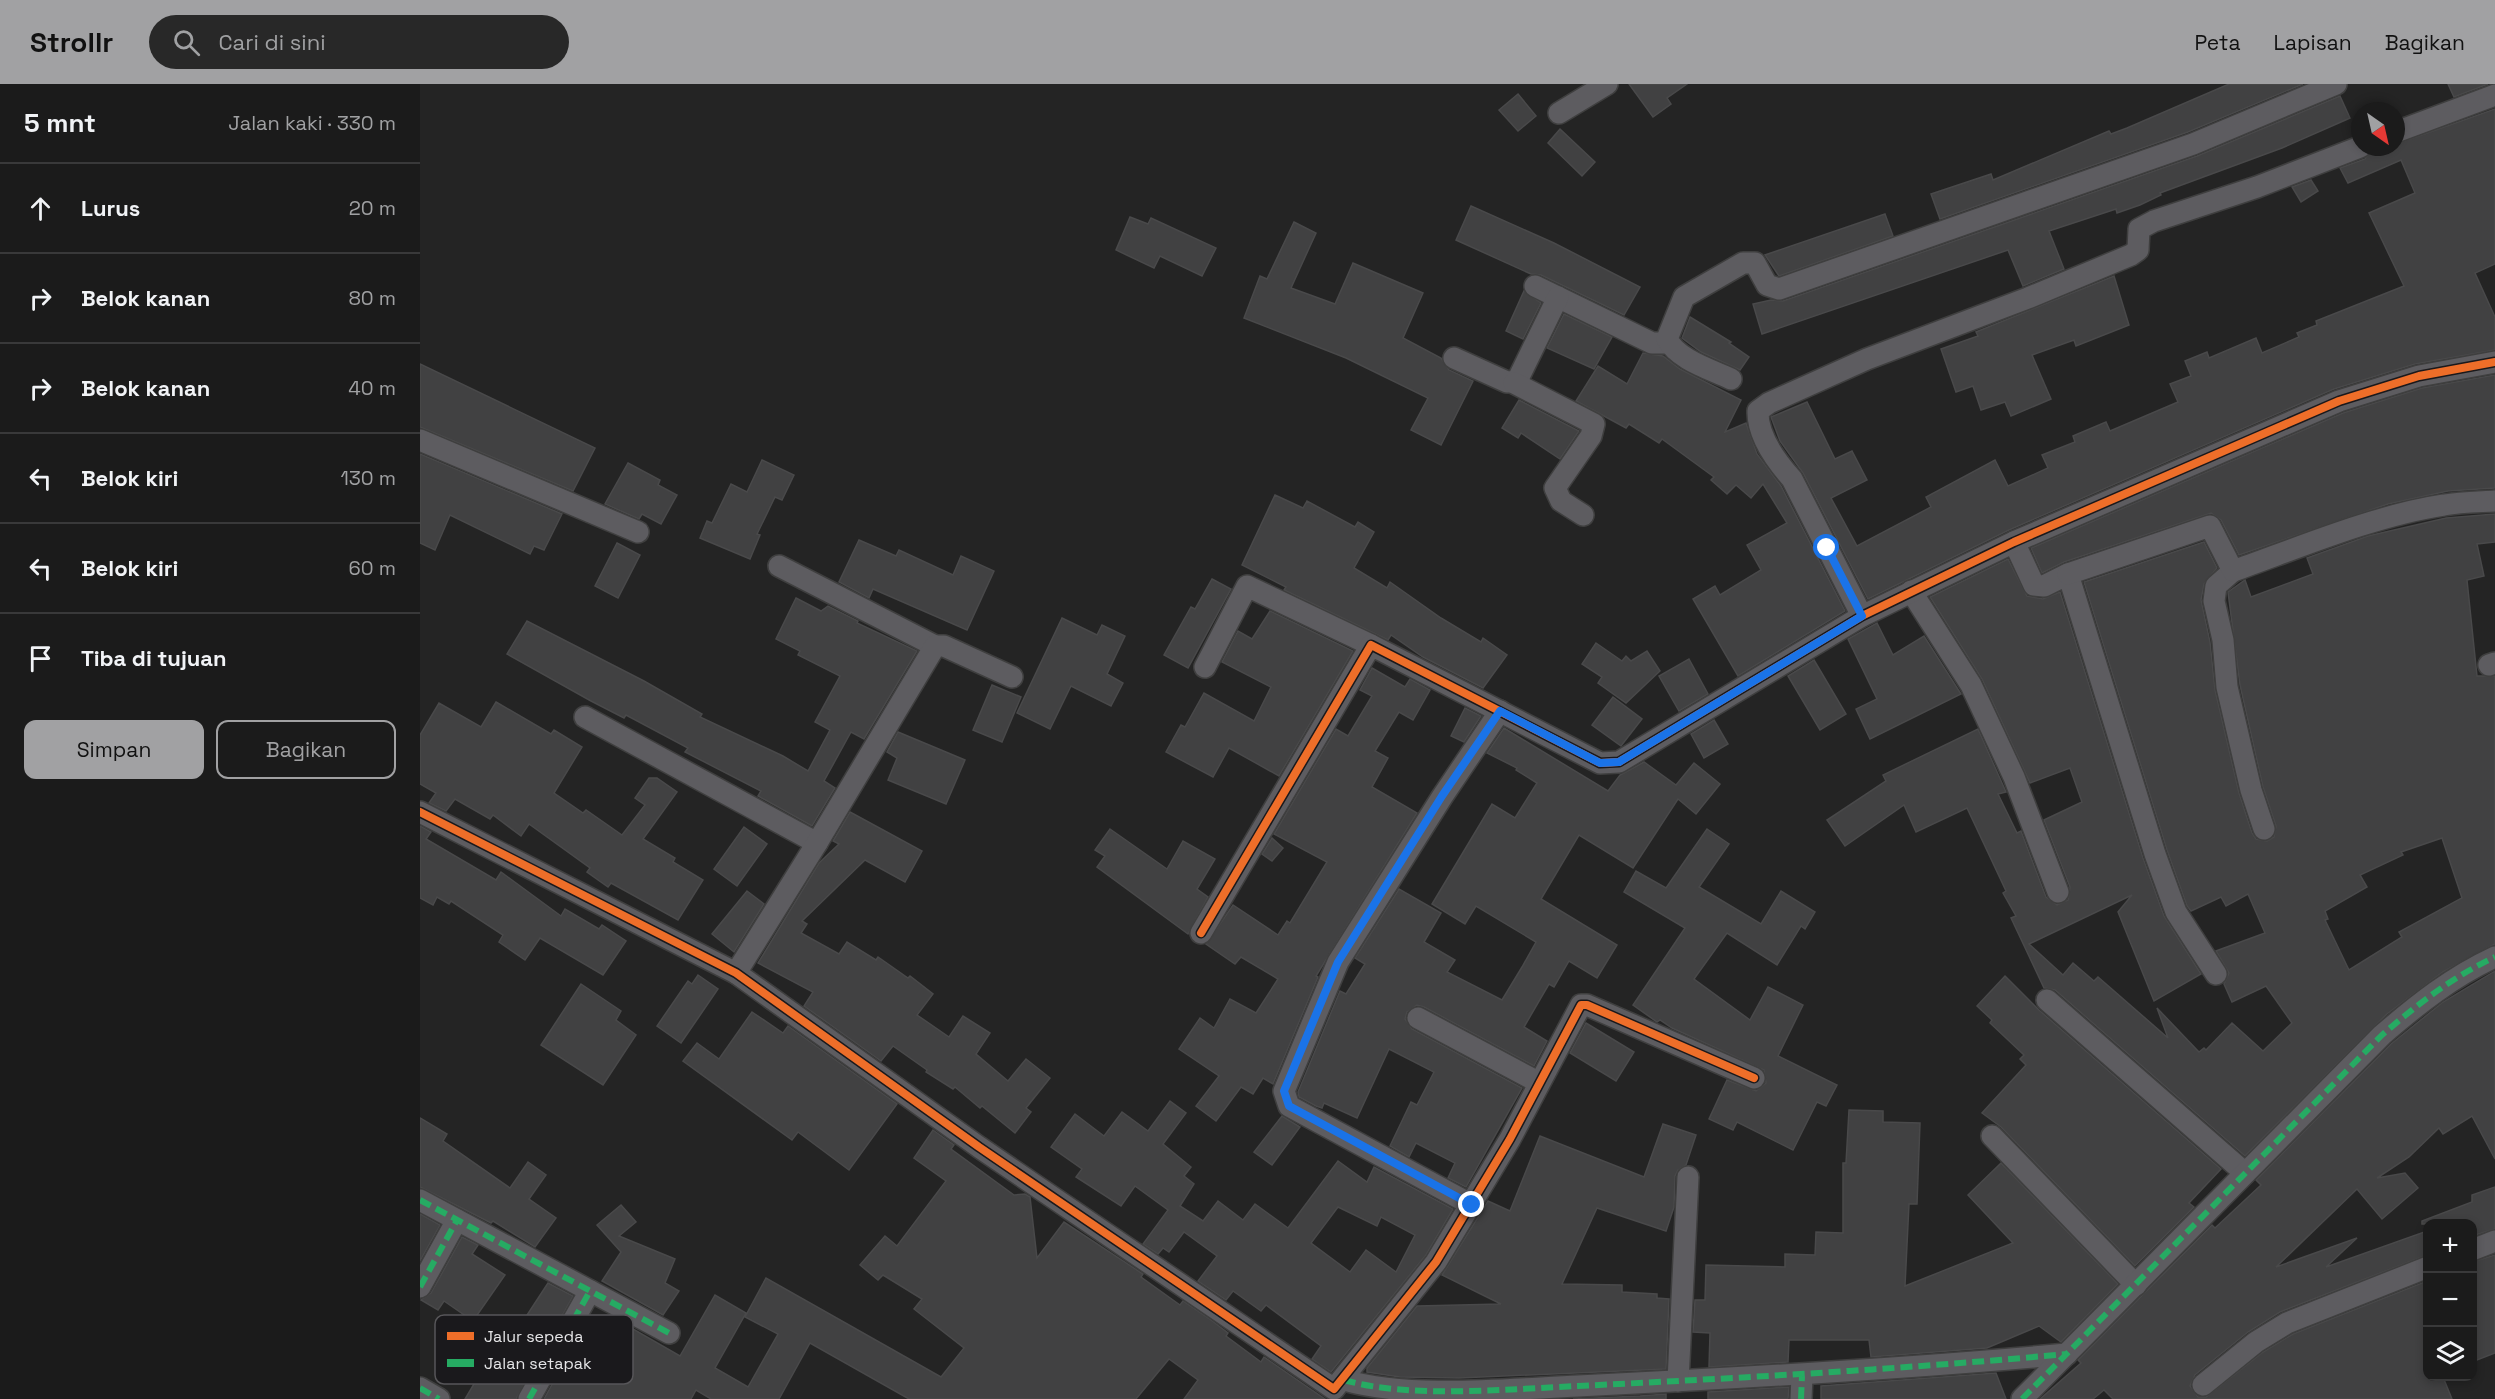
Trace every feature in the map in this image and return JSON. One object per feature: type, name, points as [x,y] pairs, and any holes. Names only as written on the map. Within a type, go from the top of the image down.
[{"type":"street","points":[[1559,113],[1607,84]]},
{"type":"street","points":[[1731,379],[1682,356],[1666,339],[1684,297],[1743,263],[1755,263],[1767,285],[1779,289],[2193,144],[2336,84]]},
{"type":"street","points":[[2405,129],[2495,95]]},
{"type":"street","points":[[1862,616],[1792,479],[1777,464],[1758,422],[1758,411],[1769,403],[1867,359],[2028,298],[2131,255],[2138,250],[2139,229],[2154,221],[2351,150]]},
{"type":"street","points":[[1536,286],[1652,343],[1669,343]]},
{"type":"street","points":[[1514,383],[1520,377],[1558,297]]},
{"type":"street","points":[[1454,358],[1514,383],[1594,424],[1591,436],[1555,488],[1561,501],[1583,515]]},
{"type":"street","points":[[1205,667],[1247,586],[1371,645],[1600,763],[1619,762],[1862,616],[2014,542],[2339,401],[2419,376],[2495,362]]},
{"type":"street","points":[[420,441],[638,532]]},
{"type":"street","points":[[2264,829],[2251,790],[2227,687],[2223,640],[2214,601],[2216,586],[2233,571],[2332,535],[2444,505],[2495,501]]},
{"type":"street","points":[[2014,542],[2034,585],[2044,586],[2068,574],[2192,529],[2210,526],[2233,571]]},
{"type":"street","points":[[778,566],[935,646],[944,646],[1012,677]]},
{"type":"street","points":[[2068,574],[2165,883],[2176,912],[2216,974]]},
{"type":"street","points":[[1911,591],[1971,685],[2014,777],[2058,892]]},
{"type":"street","points":[[1201,933],[1371,645]]},
{"type":"street","points":[[736,973],[935,646]]},
{"type":"street","points":[[1472,1205],[1289,1106],[1284,1091],[1338,962],[1442,796],[1500,711]]},
{"type":"street","points":[[585,717],[817,843]]},
{"type":"street","points":[[420,812],[736,973],[979,1147],[1338,1389],[1448,1391],[1802,1376],[2067,1354]]},
{"type":"street","points":[[2022,1399],[2382,1035],[2423,1000],[2463,973],[2495,957]]},
{"type":"street","points":[[2047,1000],[2246,1173]]},
{"type":"street","points":[[1338,1389],[1436,1262],[1472,1205],[1577,1009],[1587,1005],[1754,1078]]},
{"type":"street","points":[[1418,1018],[1538,1082]]},
{"type":"street","points":[[1992,1136],[2136,1285]]},
{"type":"street","points":[[1678,1381],[1688,1177]]},
{"type":"street","points":[[420,1200],[669,1333]]},
{"type":"street","points":[[420,1287],[457,1220]]},
{"type":"street","points":[[2477,1248],[2495,1241]]},
{"type":"street","points":[[2203,1385],[2256,1342],[2287,1323],[2423,1269]]},
{"type":"street","points":[[578,1315],[591,1292]]},
{"type":"street","points":[[1801,1399],[1802,1376]]},
{"type":"street","points":[[529,1399],[538,1384]]},
{"type":"street","points":[[420,1388],[440,1399]]},
{"type":"building","points":[[1629,84],[1687,84],[1667,98],[1671,104],[1653,117]]},
{"type":"building","points":[[2229,84],[2303,84],[2188,132],[1940,219],[1931,194],[1991,174],[1993,180],[2109,131],[2111,134],[2127,128]]},
{"type":"building","points":[[2448,84],[2488,84],[2454,97]]},
{"type":"building","points":[[1518,94],[1536,116],[1518,131],[1499,110]]},
{"type":"building","points":[[2340,96],[2350,118],[2282,148],[2160,193],[2161,195],[2140,205],[2117,213],[2116,209],[2049,231],[2064,269],[2023,286],[2008,250],[1762,334],[1753,304],[1771,300],[1783,301],[2197,156]]},
{"type":"building","points":[[2495,109],[2495,264],[2475,273],[2495,317],[2495,350],[2415,364],[2334,389],[2009,530],[1868,599],[1803,473],[1780,441],[1771,417],[1807,402],[1835,459],[1852,451],[1867,480],[1831,498],[1857,546],[1931,507],[1926,497],[1995,460],[2008,486],[2048,468],[2042,455],[2075,442],[2073,436],[2106,422],[2110,431],[2178,402],[2170,384],[2191,376],[2185,361],[2207,352],[2209,358],[2256,338],[2262,353],[2299,337],[2297,333],[2317,325],[2316,321],[2404,286],[2369,213],[2415,193],[2401,160],[2348,183],[2340,168],[2365,159],[2367,156],[2405,156],[2405,141]]},
{"type":"building","points":[[1560,129],[1595,162],[1582,176],[1548,143]]},
{"type":"building","points":[[2311,180],[2318,191],[2301,202],[2292,187]]},
{"type":"building","points":[[1471,206],[1554,243],[1640,287],[1624,315],[1541,275],[1531,274],[1456,240]]},
{"type":"building","points":[[1885,214],[1893,236],[1779,276],[1765,255]]},
{"type":"building","points":[[1130,217],[1148,224],[1151,218],[1216,248],[1202,276],[1160,256],[1154,268],[1116,250]]},
{"type":"building","points":[[1294,222],[1316,233],[1291,288],[1335,304],[1353,263],[1423,293],[1403,338],[1441,358],[1449,370],[1473,381],[1441,445],[1411,430],[1428,398],[1346,358],[1244,318],[1260,276],[1267,279]]},
{"type":"building","points":[[2114,276],[2129,325],[2076,346],[2074,340],[2032,355],[2051,399],[2011,416],[2005,402],[1981,410],[1973,386],[1956,392],[1941,349],[1978,336],[1976,332]]},
{"type":"building","points":[[1524,291],[1541,303],[1523,339],[1506,331]]},
{"type":"building","points":[[1564,314],[1612,337],[1594,369],[1547,348]]},
{"type":"building","points":[[1690,317],[1731,342],[1729,343],[1749,357],[1740,370],[1701,352],[1682,338]]},
{"type":"building","points":[[1643,353],[1663,356],[1680,369],[1741,400],[1725,432],[1746,423],[1757,454],[1781,486],[1845,611],[1738,676],[1693,599],[1715,586],[1720,595],[1761,570],[1747,545],[1787,523],[1763,484],[1751,498],[1736,485],[1727,494],[1711,480],[1714,477],[1662,439],[1659,443],[1629,424],[1626,428],[1576,401],[1598,366],[1627,384]]},
{"type":"building","points":[[420,364],[595,448],[573,491],[420,427]]},
{"type":"building","points":[[2495,375],[2495,488],[2448,491],[2388,504],[2239,555],[2221,520],[2211,513],[2064,562],[2042,573],[2031,548],[2343,413],[2422,388]]},
{"type":"building","points":[[1519,400],[1579,431],[1560,459],[1521,433],[1518,438],[1502,428]]},
{"type":"building","points":[[420,454],[562,514],[544,550],[534,546],[530,554],[450,515],[435,550],[420,543]]},
{"type":"building","points":[[762,460],[794,475],[782,500],[775,497],[757,534],[760,535],[750,559],[700,538],[707,521],[712,523],[731,484],[747,492]]},
{"type":"building","points":[[628,463],[660,480],[658,485],[677,495],[661,524],[642,514],[639,519],[605,504]]},
{"type":"building","points":[[1275,495],[1303,508],[1307,501],[1355,527],[1358,522],[1374,532],[1354,568],[1387,588],[1390,582],[1441,618],[1481,642],[1483,638],[1507,655],[1483,688],[1423,657],[1391,635],[1388,640],[1284,590],[1286,587],[1242,565]]},
{"type":"building","points":[[2495,514],[2495,542],[2477,544],[2484,576],[2467,580],[2477,676],[2495,676],[2495,944],[2443,972],[2387,1014],[2245,1156],[2055,990],[2044,988],[2011,918],[2016,916],[2003,893],[2006,891],[1967,808],[1916,832],[1904,805],[1845,846],[1827,820],[1886,781],[1883,775],[1978,729],[2006,792],[1998,794],[2017,833],[2021,831],[2046,897],[2057,905],[2068,900],[2070,887],[2044,820],[2082,802],[2070,768],[2030,783],[1982,679],[1930,597],[2008,559],[2027,596],[2043,599],[2060,592],[2143,858],[2164,916],[2201,974],[2154,1001],[2118,912],[2132,895],[2029,944],[2063,975],[2073,963],[2094,981],[2098,977],[2168,1038],[2157,1008],[2199,1052],[2204,1048],[2206,1050],[2232,1023],[2263,1051],[2292,1023],[2266,986],[2232,1002],[2224,984],[2229,973],[2216,951],[2265,933],[2248,894],[2226,906],[2221,897],[2191,911],[2187,906],[2167,850],[2084,582],[2204,542],[2217,568],[2204,584],[2201,600],[2210,642],[2215,690],[2239,793],[2252,833],[2256,839],[2267,841],[2274,837],[2276,826],[2263,787],[2240,685],[2228,592],[2245,580],[2251,597],[2313,574],[2307,558],[2368,536],[2446,518]],"holes":[[[2442,838],[2462,898],[2399,932],[2402,937],[2349,970],[2325,920],[2328,919],[2325,911],[2367,887],[2360,875],[2403,855],[2401,852]]]},
{"type":"building","points":[[859,540],[896,556],[899,550],[953,575],[961,556],[994,571],[967,630],[873,589],[869,598],[839,582]]},
{"type":"building","points":[[617,543],[640,555],[618,598],[595,586]]},
{"type":"building","points":[[1212,579],[1231,589],[1188,668],[1164,655],[1191,607],[1195,609]]},
{"type":"building","points":[[796,598],[821,611],[828,606],[858,621],[857,623],[917,651],[864,739],[851,732],[824,781],[835,788],[812,826],[758,796],[761,791],[685,752],[688,748],[626,715],[624,718],[591,701],[507,654],[527,621],[644,681],[702,714],[700,717],[783,756],[808,771],[830,730],[815,722],[840,676],[798,655],[800,651],[776,639]]},
{"type":"building","points":[[1270,611],[1353,651],[1279,776],[1229,748],[1213,777],[1166,752],[1181,725],[1185,727],[1204,693],[1254,721],[1271,687],[1222,662],[1238,631],[1252,639]]},
{"type":"building","points":[[1062,618],[1097,635],[1102,625],[1125,636],[1107,674],[1123,683],[1111,706],[1071,686],[1050,729],[1017,713]]},
{"type":"building","points":[[1877,623],[1893,655],[1924,636],[1961,694],[1870,739],[1856,709],[1877,699],[1848,639]]},
{"type":"building","points":[[1596,643],[1622,661],[1626,656],[1631,661],[1647,651],[1660,671],[1626,703],[1598,683],[1602,677],[1582,664]]},
{"type":"building","points":[[1689,659],[1708,694],[1679,711],[1659,676]]},
{"type":"building","points":[[1814,660],[1846,714],[1820,730],[1788,676]]},
{"type":"building","points":[[1372,668],[1405,687],[1410,679],[1430,690],[1413,720],[1399,712],[1375,751],[1388,758],[1372,787],[1417,813],[1316,976],[1318,977],[1273,1084],[1263,1078],[1253,1094],[1241,1087],[1216,1121],[1196,1106],[1219,1076],[1179,1049],[1200,1018],[1214,1028],[1230,999],[1256,1013],[1278,979],[1241,957],[1235,964],[1206,944],[1233,905],[1278,935],[1287,921],[1290,923],[1327,862],[1274,834],[1336,729],[1348,736],[1372,696],[1360,690]]},
{"type":"building","points":[[992,685],[1021,697],[1002,742],[973,730]]},
{"type":"building","points":[[1613,697],[1642,719],[1621,746],[1592,725]]},
{"type":"building","points":[[496,702],[551,734],[554,730],[582,747],[554,793],[583,813],[586,810],[622,835],[645,805],[635,798],[649,778],[657,778],[677,792],[643,839],[675,858],[673,862],[703,880],[678,920],[611,883],[608,887],[587,872],[590,868],[529,824],[521,836],[493,815],[490,819],[455,799],[446,811],[429,803],[436,793],[420,784],[420,735],[439,703],[481,727]]},
{"type":"building","points":[[1465,708],[1481,716],[1464,742],[1451,736]]},
{"type":"building","points":[[1714,720],[1728,744],[1704,758],[1691,734]]},
{"type":"building","points":[[1504,728],[1608,791],[1620,775],[1644,762],[1676,785],[1694,763],[1720,784],[1696,814],[1678,799],[1633,868],[1579,835],[1541,899],[1617,945],[1597,978],[1569,961],[1554,987],[1549,984],[1524,1027],[1547,1041],[1534,1066],[1424,1007],[1417,1005],[1407,1012],[1405,1019],[1412,1029],[1522,1088],[1466,1187],[1448,1178],[1455,1163],[1416,1143],[1409,1157],[1390,1146],[1411,1102],[1417,1105],[1434,1072],[1389,1049],[1357,1118],[1324,1103],[1322,1108],[1316,1106],[1299,1097],[1298,1092],[1340,991],[1346,994],[1365,964],[1355,958],[1399,889],[1441,913],[1424,942],[1455,960],[1447,972],[1502,1000],[1522,967],[1536,942],[1476,906],[1465,924],[1432,904],[1492,804],[1515,818],[1537,783],[1516,770],[1517,768],[1487,753]]},
{"type":"building","points":[[898,732],[965,760],[946,804],[888,780],[897,758],[887,752]]},
{"type":"building","points":[[850,812],[922,851],[905,882],[865,860],[802,921],[807,924],[801,933],[839,954],[847,942],[876,960],[878,957],[908,978],[910,976],[933,994],[917,1015],[949,1037],[963,1016],[990,1033],[976,1054],[1008,1081],[1026,1059],[1050,1078],[1026,1108],[1031,1112],[1015,1133],[982,1106],[980,1108],[955,1087],[953,1089],[926,1072],[927,1070],[893,1046],[881,1061],[804,1006],[813,992],[758,963],[819,863],[839,844],[833,841]]},
{"type":"building","points":[[420,826],[431,832],[426,839],[496,880],[501,872],[561,916],[565,909],[599,929],[602,925],[626,941],[603,975],[540,938],[525,960],[499,942],[503,935],[451,901],[449,904],[437,897],[433,905],[420,898]]},
{"type":"building","points":[[744,827],[767,844],[737,886],[714,869]]},
{"type":"building","points":[[1110,829],[1167,869],[1183,841],[1215,859],[1197,889],[1208,897],[1188,934],[1097,867],[1105,856],[1095,850]]},
{"type":"building","points":[[1707,829],[1729,844],[1699,887],[1761,924],[1781,891],[1815,912],[1805,929],[1801,926],[1777,965],[1727,933],[1694,979],[1750,1020],[1768,987],[1803,1005],[1778,1056],[1837,1085],[1826,1106],[1817,1102],[1793,1150],[1737,1122],[1733,1130],[1709,1119],[1727,1080],[1756,1091],[1766,1083],[1764,1070],[1672,1028],[1660,1020],[1657,1022],[1633,1005],[1685,928],[1624,892],[1636,871],[1666,888]]},
{"type":"building","points":[[1272,838],[1283,848],[1272,861],[1262,854]]},
{"type":"building","points":[[747,891],[764,904],[734,952],[712,934]]},
{"type":"building","points":[[2495,971],[2495,1159],[2472,1116],[2443,1134],[2439,1128],[2409,1157],[2377,1178],[2405,1173],[2418,1188],[2382,1219],[2357,1189],[2276,1267],[2357,1238],[2326,1267],[2423,1232],[2423,1257],[2280,1312],[2248,1332],[2195,1375],[2190,1386],[2198,1397],[2206,1397],[2263,1352],[2293,1334],[2423,1283],[2423,1381],[2445,1381],[2452,1399],[2113,1399],[2104,1390],[2093,1399],[2040,1399],[2081,1363],[2078,1360],[2212,1225],[2215,1228],[2261,1185],[2256,1180],[2391,1044],[2443,1002]]},
{"type":"building","points":[[698,975],[718,989],[681,1043],[657,1026],[688,981],[692,984]]},
{"type":"building","points":[[2005,976],[2039,1010],[2221,1169],[2189,1203],[2194,1207],[2135,1266],[2001,1127],[1982,1113],[2026,1065],[2020,1059],[2024,1055],[1990,1023],[1992,1020],[1977,1006]]},
{"type":"building","points":[[581,984],[621,1011],[616,1020],[636,1035],[603,1085],[541,1045]]},
{"type":"building","points":[[752,1012],[783,1033],[788,1026],[897,1104],[849,1170],[798,1132],[792,1140],[683,1061],[697,1043],[719,1059]]},
{"type":"building","points":[[1586,1023],[1634,1052],[1616,1081],[1570,1053]]},
{"type":"building","points":[[1170,1101],[1186,1113],[1163,1144],[1191,1167],[1184,1176],[1194,1184],[1180,1206],[1203,1221],[1218,1201],[1243,1220],[1255,1204],[1288,1228],[1338,1161],[1367,1182],[1374,1167],[1453,1209],[1426,1255],[1331,1372],[1312,1359],[1321,1346],[1266,1305],[1261,1311],[1233,1291],[1226,1300],[1198,1281],[1217,1256],[1184,1232],[1169,1252],[1163,1248],[1158,1254],[1143,1244],[1168,1210],[1135,1186],[1121,1206],[1076,1177],[1082,1169],[1051,1147],[1075,1114],[1104,1136],[1122,1112],[1148,1131]],"holes":[[[1338,1207],[1377,1226],[1381,1217],[1415,1235],[1396,1272],[1366,1250],[1350,1272],[1311,1243]]]},
{"type":"building","points":[[1849,1110],[1883,1111],[1883,1122],[1920,1123],[1917,1204],[1909,1204],[1905,1286],[2013,1243],[1968,1195],[2001,1163],[2118,1284],[2061,1342],[2039,1326],[1987,1348],[1871,1357],[1869,1340],[1789,1340],[1788,1362],[1709,1367],[1710,1333],[1693,1332],[1695,1300],[1705,1300],[1706,1265],[1785,1267],[1785,1254],[1815,1255],[1816,1232],[1843,1233],[1843,1163],[1846,1163]]},
{"type":"building","points":[[1282,1116],[1300,1127],[1272,1165],[1254,1152]]},
{"type":"building","points":[[420,1118],[447,1134],[443,1141],[510,1188],[528,1162],[546,1175],[529,1199],[556,1218],[535,1247],[493,1221],[491,1223],[420,1187]]},
{"type":"building","points":[[1663,1124],[1696,1135],[1686,1165],[1678,1170],[1675,1176],[1674,1207],[1666,1231],[1597,1208],[1562,1284],[1622,1285],[1622,1292],[1657,1294],[1657,1298],[1669,1299],[1666,1369],[1459,1378],[1400,1377],[1367,1372],[1367,1368],[1417,1306],[1501,1304],[1442,1275],[1488,1201],[1510,1211],[1540,1136],[1644,1177]]},
{"type":"building","points":[[933,1130],[954,1145],[951,1149],[1014,1195],[1025,1194],[1030,1197],[1037,1258],[1064,1222],[1143,1274],[1141,1277],[1180,1305],[1183,1301],[1211,1320],[1228,1333],[1226,1336],[1261,1362],[1264,1357],[1325,1399],[1184,1399],[1198,1380],[1169,1359],[1136,1399],[909,1399],[810,1343],[779,1399],[711,1399],[696,1390],[691,1399],[544,1399],[552,1384],[633,1384],[633,1329],[680,1356],[715,1295],[746,1313],[715,1368],[748,1387],[778,1334],[745,1317],[766,1278],[941,1377],[964,1348],[914,1309],[922,1299],[883,1275],[878,1280],[860,1265],[885,1236],[897,1246],[946,1181],[914,1158]]},
{"type":"building","points":[[2495,1187],[2495,1229],[2477,1234],[2477,1219],[2427,1219],[2472,1202],[2472,1195]]},
{"type":"building","points":[[621,1205],[636,1222],[619,1236],[675,1259],[665,1283],[679,1291],[663,1315],[602,1281],[621,1252],[597,1225]]},
{"type":"building","points":[[420,1214],[440,1225],[420,1261]]},
{"type":"building","points":[[462,1237],[478,1245],[472,1254],[505,1275],[477,1315],[464,1315],[444,1301],[438,1310],[421,1300],[431,1293]]},
{"type":"building","points":[[2495,1255],[2495,1353],[2477,1360],[2477,1273],[2477,1260]]},
{"type":"building","points":[[548,1283],[573,1296],[562,1315],[527,1315]]},
{"type":"building","points":[[1996,1373],[2006,1399],[1821,1399],[1821,1386]]},
{"type":"building","points":[[474,1384],[524,1384],[516,1399],[465,1399]]},
{"type":"building","points":[[1789,1387],[1788,1399],[1708,1399],[1708,1392]]},
{"type":"building","points":[[1666,1394],[1666,1399],[1573,1399],[1640,1396]]},
{"type":"marked path","points":[[2022,1399],[2382,1035],[2436,992],[2464,973],[2495,957]]},
{"type":"marked path","points":[[420,1200],[669,1333]]},
{"type":"marked path","points":[[420,1287],[457,1220]]},
{"type":"marked path","points":[[576,1315],[590,1291]]},
{"type":"marked path","points":[[1344,1380],[1399,1389],[1491,1390],[1823,1373],[2067,1354]]},
{"type":"marked path","points":[[1801,1399],[1802,1376]]},
{"type":"marked path","points":[[529,1399],[537,1384]]},
{"type":"marked path","points":[[420,1388],[439,1399]]},
{"type":"cycle path","points":[[1201,933],[1371,645],[1600,763],[1619,762],[1862,616],[2014,542],[2339,401],[2419,376],[2495,362]]},
{"type":"cycle path","points":[[420,812],[736,973],[979,1147],[1334,1389],[1436,1262],[1510,1139],[1581,1005],[1587,1005],[1754,1078]]},
{"type":"route","points":[[1472,1205],[1289,1106],[1284,1091],[1338,962],[1442,796],[1500,711],[1600,763],[1619,762],[1862,616],[1827,548]]}]
